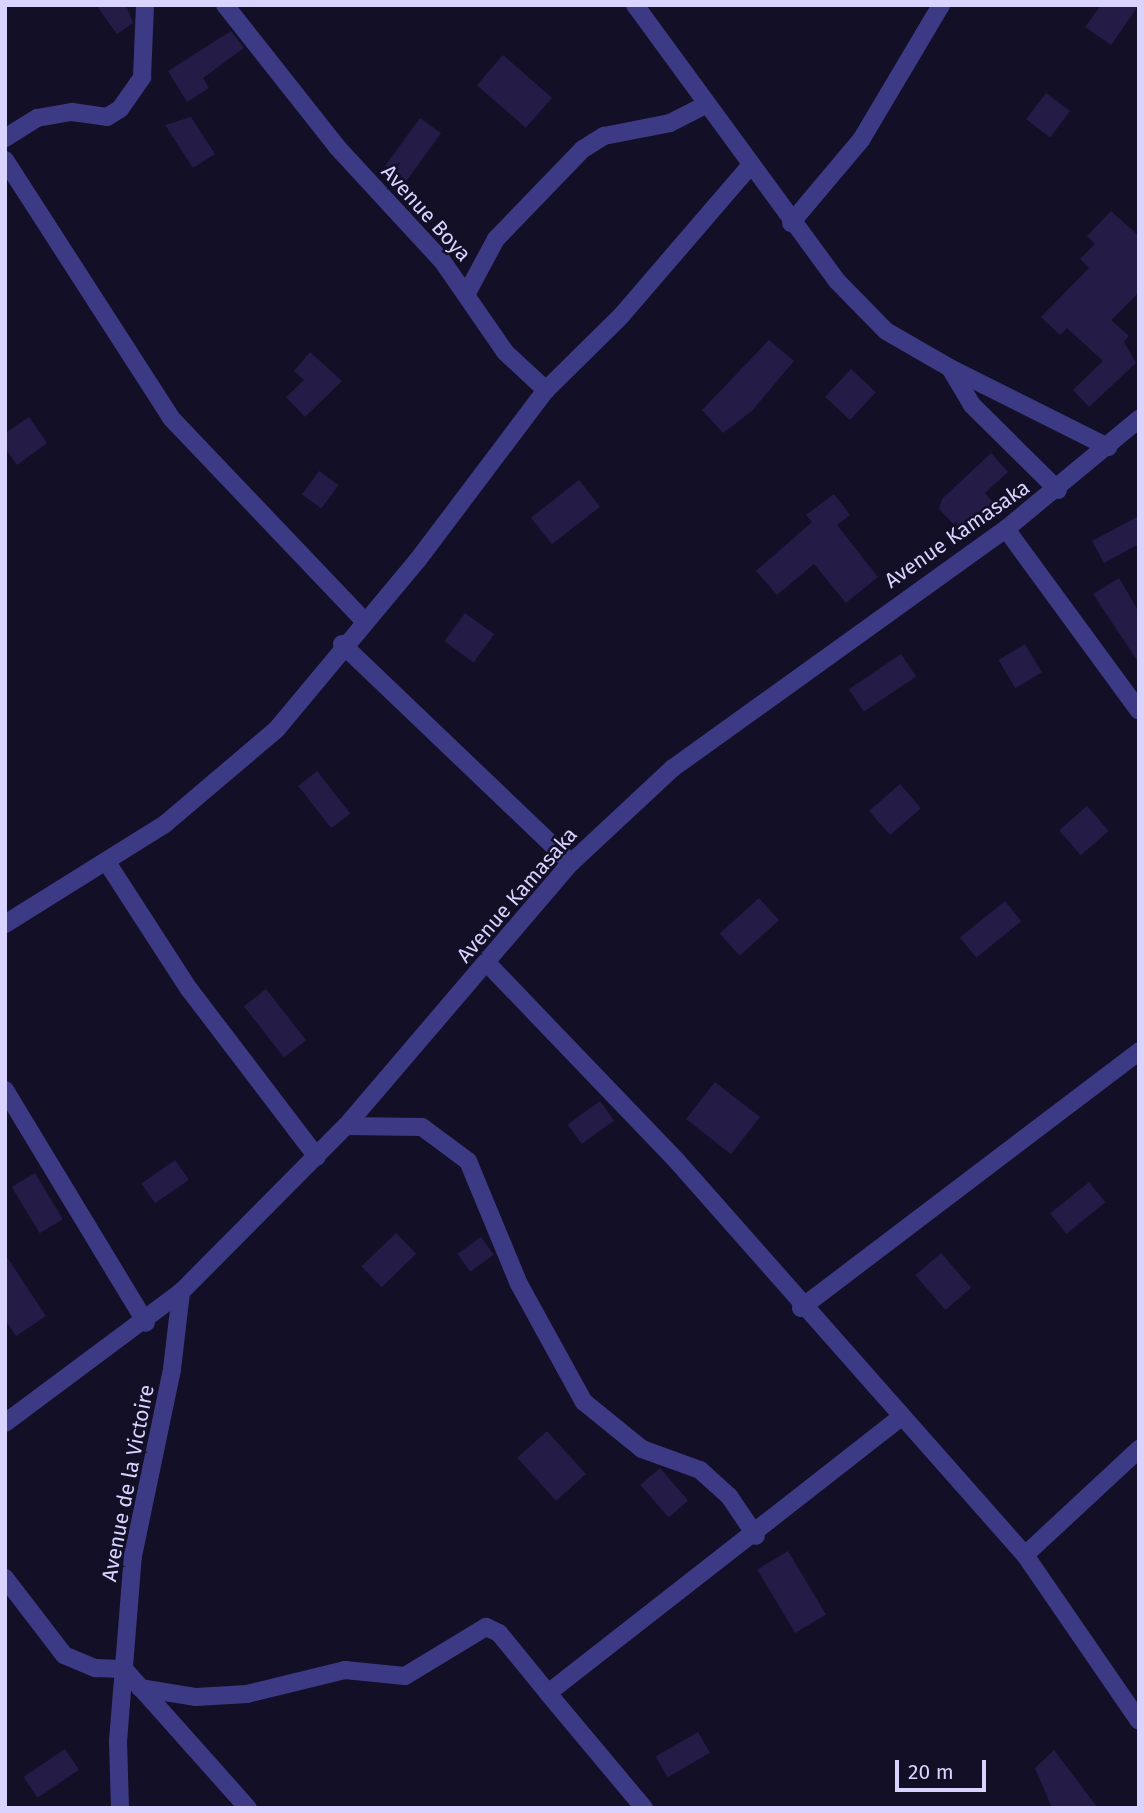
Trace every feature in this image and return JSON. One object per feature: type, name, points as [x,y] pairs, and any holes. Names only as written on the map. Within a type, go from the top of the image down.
[{"type":"street","points":[[5,138],[37,118],[72,113],[107,117],[120,109],[142,77],[145,5]]},
{"type":"street","name":"Avenue Boya","points":[[225,5],[269,67],[467,293],[505,352],[546,390]]},
{"type":"street","points":[[635,5],[677,56],[704,106],[791,223],[861,309],[950,368],[1108,447]]},
{"type":"street","points":[[791,223],[861,140],[941,5]]},
{"type":"street","points":[[467,293],[496,239],[583,149],[604,136],[670,122],[704,106]]},
{"type":"street","points":[[5,160],[171,418],[364,621]]},
{"type":"street","points":[[5,923],[108,864],[234,771],[276,730],[546,390],[621,316],[750,166]]},
{"type":"street","points":[[950,368],[972,405],[1058,490]]},
{"type":"street","name":"Avenue Kamasaka","points":[[5,1423],[146,1323],[181,1292],[346,1126],[488,964],[571,863],[715,735],[1006,529],[1058,490],[1139,419]]},
{"type":"street","points":[[1006,529],[1139,711]]},
{"type":"street","points":[[342,644],[571,863]]},
{"type":"street","points":[[108,864],[189,989],[317,1157]]},
{"type":"street","points":[[488,964],[676,1160],[801,1308],[1025,1555],[1139,1721]]},
{"type":"street","points":[[801,1308],[1139,1051]]},
{"type":"street","points":[[5,1090],[146,1323]]},
{"type":"street","points":[[346,1126],[372,1131],[422,1127],[468,1161],[519,1284],[584,1402],[642,1449],[700,1470],[729,1496],[756,1536]]},
{"type":"street","name":"Avenue de la Victoire","points":[[121,1808],[124,1669],[133,1556],[172,1369],[181,1292]]},
{"type":"street","points":[[548,1693],[756,1536],[901,1417]]},
{"type":"street","points":[[1025,1555],[1139,1449]]},
{"type":"street","points":[[5,1578],[64,1656],[95,1668],[124,1669],[248,1808]]},
{"type":"street","points":[[140,1688],[196,1698],[247,1694],[345,1670],[405,1676],[486,1627],[499,1633],[644,1808]]},
{"type":"building","points":[[96,5],[126,5],[133,23],[117,34]]},
{"type":"building","points":[[1101,5],[1139,5],[1111,45],[1085,27]]},
{"type":"building","points":[[231,31],[244,48],[203,78],[209,88],[187,102],[168,71]]},
{"type":"building","points":[[503,55],[552,98],[526,128],[477,85]]},
{"type":"building","points":[[1046,93],[1070,111],[1050,137],[1026,119]]},
{"type":"building","points":[[191,117],[215,154],[193,168],[165,125]]},
{"type":"building","points":[[420,118],[441,133],[406,181],[385,166]]},
{"type":"building","points":[[1111,211],[1139,236],[1139,292],[1111,320],[1129,336],[1124,342],[1136,363],[1089,407],[1073,390],[1103,361],[1067,328],[1060,335],[1041,317],[1089,268],[1080,259],[1095,244],[1087,236]]},
{"type":"building","points":[[769,340],[794,361],[752,411],[723,433],[702,410]]},
{"type":"building","points":[[310,352],[342,381],[305,417],[286,397],[304,380],[294,371]]},
{"type":"building","points":[[851,369],[876,392],[850,420],[825,397]]},
{"type":"building","points":[[29,417],[47,443],[17,465],[5,448],[5,433]]},
{"type":"building","points":[[991,453],[1008,472],[985,493],[994,503],[962,533],[939,509],[942,499]]},
{"type":"building","points":[[319,471],[338,485],[321,509],[302,494]]},
{"type":"building","points":[[579,480],[600,507],[552,544],[531,518]]},
{"type":"building","points":[[834,494],[850,515],[837,525],[878,577],[846,603],[814,564],[777,595],[756,571],[812,522],[806,515]]},
{"type":"building","points":[[1139,516],[1139,544],[1104,563],[1092,541]]},
{"type":"building","points":[[1119,578],[1139,612],[1139,663],[1093,594]]},
{"type":"building","points":[[465,613],[494,634],[474,662],[444,641]]},
{"type":"building","points":[[1025,644],[1042,672],[1015,688],[998,660]]},
{"type":"building","points":[[901,654],[916,676],[864,712],[849,689]]},
{"type":"building","points":[[317,771],[350,814],[331,828],[298,786]]},
{"type":"building","points":[[900,784],[921,808],[890,835],[869,811]]},
{"type":"building","points":[[1087,806],[1109,831],[1081,855],[1059,830]]},
{"type":"building","points":[[759,898],[779,920],[740,956],[720,933]]},
{"type":"building","points":[[1005,901],[1021,921],[976,958],[960,938]]},
{"type":"building","points":[[266,989],[306,1040],[284,1057],[244,1006]]},
{"type":"building","points":[[715,1082],[760,1117],[731,1154],[686,1119]]},
{"type":"building","points":[[600,1101],[614,1120],[582,1144],[568,1125]]},
{"type":"building","points":[[175,1160],[189,1180],[155,1203],[141,1184]]},
{"type":"building","points":[[35,1173],[63,1219],[40,1233],[12,1187]]},
{"type":"building","points":[[1089,1182],[1105,1202],[1067,1234],[1050,1213]]},
{"type":"building","points":[[396,1233],[416,1254],[382,1287],[361,1266]]},
{"type":"building","points":[[481,1237],[494,1255],[470,1272],[458,1254]]},
{"type":"building","points":[[941,1253],[971,1288],[946,1310],[915,1275]]},
{"type":"building","points":[[5,1254],[46,1316],[16,1336],[5,1320]]},
{"type":"building","points":[[547,1431],[586,1474],[556,1501],[517,1458]]},
{"type":"building","points":[[660,1468],[688,1500],[669,1518],[640,1485]]},
{"type":"building","points":[[788,1551],[826,1614],[795,1633],[757,1570]]},
{"type":"building","points":[[698,1732],[710,1753],[668,1777],[656,1756]]},
{"type":"building","points":[[65,1749],[79,1770],[38,1798],[24,1777]]},
{"type":"building","points":[[1054,1750],[1098,1808],[1052,1808],[1035,1768]]}]
